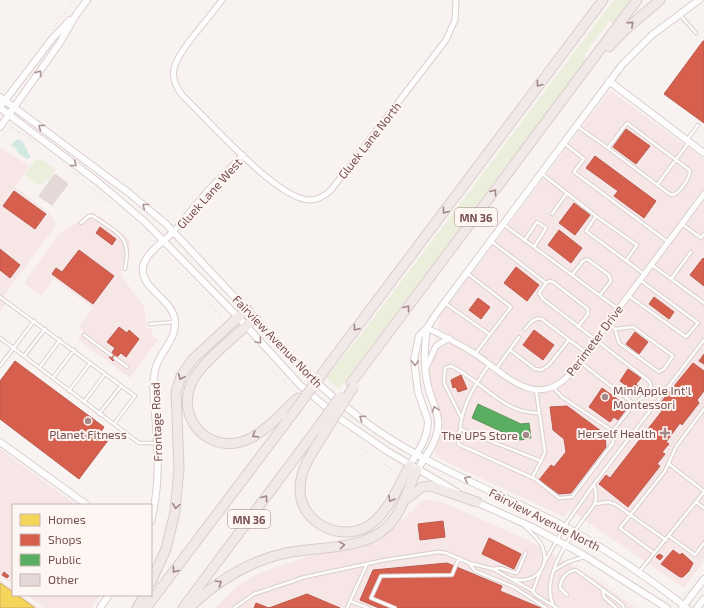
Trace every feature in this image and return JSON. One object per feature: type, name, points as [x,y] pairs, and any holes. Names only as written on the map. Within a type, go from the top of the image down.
[{"type":"highway","points":[[579,32],[598,0]]},
{"type":"highway","name":"MN 36","points":[[146,608],[288,413],[309,392],[603,0]]},
{"type":"highway","name":"MN 36","points":[[183,608],[316,430],[352,385],[384,339],[637,0]]},
{"type":"highway","points":[[567,95],[625,30],[660,0]]},
{"type":"highway","points":[[152,580],[166,549],[176,505],[179,468],[176,401],[178,384],[192,360],[247,309]]},
{"type":"highway","points":[[255,318],[203,367],[194,378],[187,399],[187,405],[192,420],[200,432],[208,438],[216,442],[233,443],[256,435],[288,413]]},
{"type":"highway","points":[[352,385],[304,468],[301,484],[301,498],[307,511],[318,524],[336,532],[354,532],[370,525],[376,520],[414,468]]},
{"type":"highway","points":[[189,608],[221,582],[254,564],[286,553],[356,543],[375,536],[390,524],[403,502],[414,468]]},
{"type":"highway","points":[[403,502],[422,487],[431,486],[476,502]]},
{"type":"highway","points":[[137,608],[143,596]]},
{"type":"street","points":[[0,127],[15,108],[59,44],[76,15],[87,0]]},
{"type":"street","name":"Gluek Lane North","points":[[222,0],[177,59],[174,67],[174,80],[183,96],[243,155],[272,181],[300,198],[316,200],[326,194],[449,36],[455,20],[456,0]]},
{"type":"street","points":[[414,468],[416,455],[427,433],[428,421],[418,392],[414,360],[419,336],[427,328],[444,302],[622,65],[652,35],[699,0]]},
{"type":"street","points":[[0,107],[3,99],[52,38],[76,15]]},
{"type":"street","points":[[609,82],[704,153]]},
{"type":"street","name":"Fairview Avenue North","points":[[3,99],[130,193],[174,231],[324,389],[353,412],[416,455],[574,532],[639,572],[684,607]]},
{"type":"street","name":"Fairview Avenue North","points":[[0,107],[7,117],[121,201],[164,241],[304,388],[351,426],[414,468],[476,502],[520,522],[588,557],[666,608]]},
{"type":"street","name":"Gluek Lane West","points":[[174,231],[208,190],[243,155]]},
{"type":"street","name":"Perimeter Drive","points":[[427,328],[449,338],[475,354],[520,386],[536,390],[553,387],[565,379],[579,362],[704,194]]},
{"type":"street","points":[[174,231],[146,258],[143,274],[148,284],[172,310],[175,322]]},
{"type":"street","name":"Frontage Road","points":[[152,514],[157,485],[158,443],[154,378],[158,361],[173,336],[175,322]]},
{"type":"street","points":[[414,468],[424,458],[436,438],[438,427],[425,371],[424,358],[427,328]]},
{"type":"street","points":[[425,371],[436,346],[449,338]]},
{"type":"street","points":[[0,442],[86,504]]},
{"type":"street","points":[[684,607],[704,579]]},
{"type":"street","points":[[100,608],[108,596]]},
{"type":"street","points":[[697,608],[704,599]]},
{"type":"lane","points":[[679,14],[696,33]]},
{"type":"lane","points":[[576,126],[673,196],[690,176],[690,171],[627,123],[608,148]]},
{"type":"lane","points":[[657,185],[676,160],[698,125]]},
{"type":"lane","points":[[564,142],[584,159],[574,172],[668,242]]},
{"type":"lane","points":[[541,173],[596,216],[637,245],[626,261]]},
{"type":"lane","points":[[552,214],[567,193]]},
{"type":"lane","points":[[81,223],[89,216],[93,216],[124,239],[128,246],[125,269]]},
{"type":"lane","points":[[596,216],[586,231],[644,274]]},
{"type":"lane","points":[[524,240],[537,222],[546,228],[534,247]]},
{"type":"lane","points":[[503,224],[618,309]]},
{"type":"lane","points":[[682,224],[703,239],[704,234]]},
{"type":"lane","points":[[490,241],[546,283]]},
{"type":"lane","points":[[671,279],[691,252]]},
{"type":"lane","points":[[572,275],[585,259],[599,267],[612,279],[600,296]]},
{"type":"lane","points":[[651,264],[704,303]]},
{"type":"lane","points":[[467,272],[511,307],[475,354]]},
{"type":"lane","points":[[628,296],[686,337],[698,323],[640,280]]},
{"type":"lane","points":[[490,364],[477,382],[461,417],[458,444],[532,478],[559,498],[572,497],[613,443],[613,431],[634,404],[642,398],[651,385],[540,296],[539,293],[546,283],[550,281],[553,282],[588,309],[588,314],[578,326]]},
{"type":"lane","points":[[0,297],[135,396],[114,424]]},
{"type":"lane","points":[[444,302],[489,334]]},
{"type":"lane","points":[[525,328],[538,318],[542,319],[586,353]]},
{"type":"lane","points":[[0,366],[34,321]]},
{"type":"lane","points":[[150,324],[175,322]]},
{"type":"lane","points":[[608,323],[615,329],[618,343],[659,372],[664,369],[673,356],[633,327],[615,329]]},
{"type":"lane","points":[[24,356],[45,329]]},
{"type":"lane","points":[[84,335],[111,355]]},
{"type":"lane","points":[[496,369],[519,337]]},
{"type":"lane","points":[[0,338],[139,443],[158,443]]},
{"type":"lane","points":[[39,368],[60,340]]},
{"type":"lane","points":[[510,350],[535,369],[541,370],[549,365],[568,340]]},
{"type":"lane","points":[[534,591],[544,563],[565,527],[594,484],[704,340]]},
{"type":"lane","points":[[53,378],[74,350]]},
{"type":"lane","points":[[115,358],[127,367]]},
{"type":"lane","points":[[579,362],[632,400],[634,404]]},
{"type":"lane","points":[[69,390],[90,363]]},
{"type":"lane","points":[[461,417],[444,383],[445,368],[451,366],[464,372],[511,407],[523,412],[539,413]]},
{"type":"lane","points":[[84,402],[105,374]]},
{"type":"lane","points":[[100,414],[121,386]]},
{"type":"lane","points":[[553,387],[562,397],[613,431]]},
{"type":"lane","points":[[532,478],[545,452],[536,390]]},
{"type":"lane","points":[[654,553],[620,528],[655,485],[668,464],[676,447],[704,409]]},
{"type":"lane","points":[[460,428],[541,461]]},
{"type":"lane","points":[[639,572],[670,536],[704,491],[668,464]]},
{"type":"lane","points":[[556,607],[549,588],[554,570],[574,532],[594,504],[596,495],[594,484]]},
{"type":"lane","points":[[696,502],[704,508]]},
{"type":"lane","points":[[594,504],[610,503],[631,515],[666,540]]},
{"type":"lane","points":[[520,522],[540,543],[544,553],[544,563]]},
{"type":"lane","points":[[670,536],[695,555],[704,543]]},
{"type":"lane","points":[[234,608],[249,596],[268,588],[315,575],[367,563],[438,552],[446,553],[459,558],[469,564],[475,571],[516,588],[546,608]]},
{"type":"lane","points":[[493,569],[500,568],[516,573],[526,552]]},
{"type":"lane","points":[[554,570],[573,560],[588,557]]},
{"type":"lane","points":[[395,608],[371,598],[381,576],[452,575],[459,558]]},
{"type":"lane","points":[[347,608],[367,563]]},
{"type":"lane","points":[[469,564],[493,569],[534,591],[535,594],[556,607]]},
{"type":"lane","points":[[567,595],[560,585],[567,574],[574,570],[579,571],[622,604],[624,608]]},
{"type":"lane","points":[[510,578],[527,580],[540,572]]},
{"type":"lane","points":[[603,590],[604,597],[616,608]]},
{"type":"lane","points":[[350,601],[368,608]]},
{"type":"path","points":[[7,117],[12,127],[38,145]]},
{"type":"path","points":[[0,139],[12,127]]},
{"type":"path","points":[[68,167],[88,186],[117,206]]},
{"type":"path","points":[[143,229],[151,239]]},
{"type":"path","points":[[699,362],[704,366]]},
{"type":"path","points":[[643,491],[659,468],[672,443],[704,399]]},
{"type":"path","points":[[589,519],[589,529]]},
{"type":"path","points":[[583,567],[640,608]]},
{"type":"path","points":[[682,597],[704,568]]},
{"type":"shaded area","points":[[611,91],[704,159],[704,561],[684,588],[570,510],[564,517],[440,459],[436,454],[435,448],[442,431],[443,422],[432,389],[429,371],[440,316],[607,94]]},
{"type":"shaded area","points":[[0,147],[29,166],[15,187],[47,211],[57,224],[5,294],[5,305],[0,312]]},
{"type":"shaded area","points":[[90,213],[94,213],[103,219],[126,236],[130,242],[129,253],[121,271],[123,278],[144,307],[147,328],[153,329],[151,335],[158,340],[130,378],[78,339],[83,331],[79,327],[93,308],[54,279],[41,296],[24,283],[59,234]]},
{"type":"shaded area","points":[[0,449],[76,504],[12,504],[12,584],[0,575]]},
{"type":"shaded area","points":[[427,499],[444,503],[528,540],[594,578],[636,608],[215,608],[237,586],[259,573],[310,556],[373,543],[385,536],[421,502]]},
{"type":"shaded area","points":[[0,580],[12,589],[12,596],[21,596],[38,608],[0,608]]},
{"type":"shaded area","points":[[28,596],[100,596],[91,608],[45,608]]},
{"type":"green space","points":[[614,0],[631,0],[613,24],[609,21],[585,54],[586,61],[339,389],[326,378],[360,336]]},
{"type":"green space","points":[[35,160],[42,160],[56,170],[48,181],[46,179],[42,184],[36,184],[24,174]]},
{"type":"water","points":[[19,139],[24,143],[28,154],[30,154],[30,158],[27,159],[18,153],[16,148],[11,146],[14,141]]},
{"type":"building: Homes","points":[[0,583],[12,591],[12,596],[18,596],[35,608],[0,608]]},
{"type":"building: Shops","points":[[704,41],[704,123],[664,94]]},
{"type":"building: Shops","points":[[626,129],[650,146],[636,164],[613,147]]},
{"type":"building: Shops","points":[[595,156],[656,201],[644,218],[614,196],[618,191],[586,168]]},
{"type":"building: Shops","points":[[14,191],[46,214],[35,229],[3,206]]},
{"type":"building: Shops","points":[[574,203],[590,215],[575,235],[559,223]]},
{"type":"building: Shops","points":[[100,227],[116,239],[112,245],[96,233]]},
{"type":"building: Shops","points":[[559,230],[582,248],[571,263],[548,245]]},
{"type":"building: Shops","points":[[0,249],[20,265],[10,278],[0,270]]},
{"type":"building: Shops","points":[[79,250],[114,276],[93,304],[52,274],[56,268],[62,272]]},
{"type":"building: Shops","points":[[703,258],[704,259],[704,286],[690,275]]},
{"type":"building: Shops","points":[[516,267],[539,285],[527,301],[504,283]]},
{"type":"building: Shops","points":[[654,297],[674,312],[669,319],[649,304]]},
{"type":"building: Shops","points":[[478,298],[490,307],[481,319],[469,310]]},
{"type":"building: Shops","points":[[119,327],[127,333],[129,330],[139,339],[126,357],[121,353],[113,361],[109,357],[115,348],[107,342]]},
{"type":"building: Shops","points":[[534,330],[554,345],[543,360],[523,345]]},
{"type":"building: Shops","points":[[635,332],[648,342],[639,354],[626,344]]},
{"type":"building: Shops","points":[[704,354],[704,364],[699,361]]},
{"type":"building: Shops","points":[[15,361],[104,427],[100,433],[109,439],[79,479],[0,419],[0,381]]},
{"type":"building: Shops","points":[[693,363],[704,371],[704,391],[697,400],[699,403],[682,425],[680,423],[666,442],[669,444],[662,452],[665,454],[657,464],[660,466],[628,507],[599,484],[606,475],[610,478],[662,411],[657,407]]},
{"type":"building: Shops","points":[[628,369],[641,378],[636,384],[639,387],[635,392],[620,381]]},
{"type":"building: Shops","points":[[461,375],[467,389],[458,392],[456,387],[453,388],[451,380]]},
{"type":"building: Shops","name":"MiniApple Int'l Montessori","points":[[602,388],[628,407],[618,420],[614,417],[610,422],[589,407]]},
{"type":"building: Shops","points":[[567,406],[605,434],[606,447],[571,493],[559,494],[539,480],[551,465],[554,467],[566,452],[564,439],[553,430],[550,407]]},
{"type":"building: Shops","points":[[443,521],[445,537],[420,540],[418,524]]},
{"type":"building: Shops","points":[[489,538],[521,554],[514,569],[482,554]]},
{"type":"building: Shops","points":[[673,550],[680,555],[682,553],[693,563],[689,571],[683,577],[680,577],[661,564]]},
{"type":"building: Shops","points":[[659,554],[663,556],[660,560],[656,557]]},
{"type":"building: Shops","points":[[447,563],[502,586],[500,591],[541,608],[379,608],[360,600],[373,570]]},
{"type":"building: Shops","points":[[4,572],[9,576],[7,578],[2,575]]},
{"type":"building: Shops","points":[[307,594],[340,608],[269,608]]},
{"type":"building: Shops","points":[[256,603],[269,608],[254,608]]},
{"type":"building: Public","points":[[478,404],[521,424],[529,423],[531,438],[520,440],[472,418]]},
{"type":"building: Other","points":[[55,174],[68,184],[52,205],[39,196]]},
{"type":"place","name":"MiniApple Int'l Montessori","points":[[605,397]]},
{"type":"place","name":"Planet Fitness","points":[[88,421]]},
{"type":"place","name":"Herself Health","points":[[665,433]]},
{"type":"place","name":"The UPS Store","points":[[526,435]]}]
